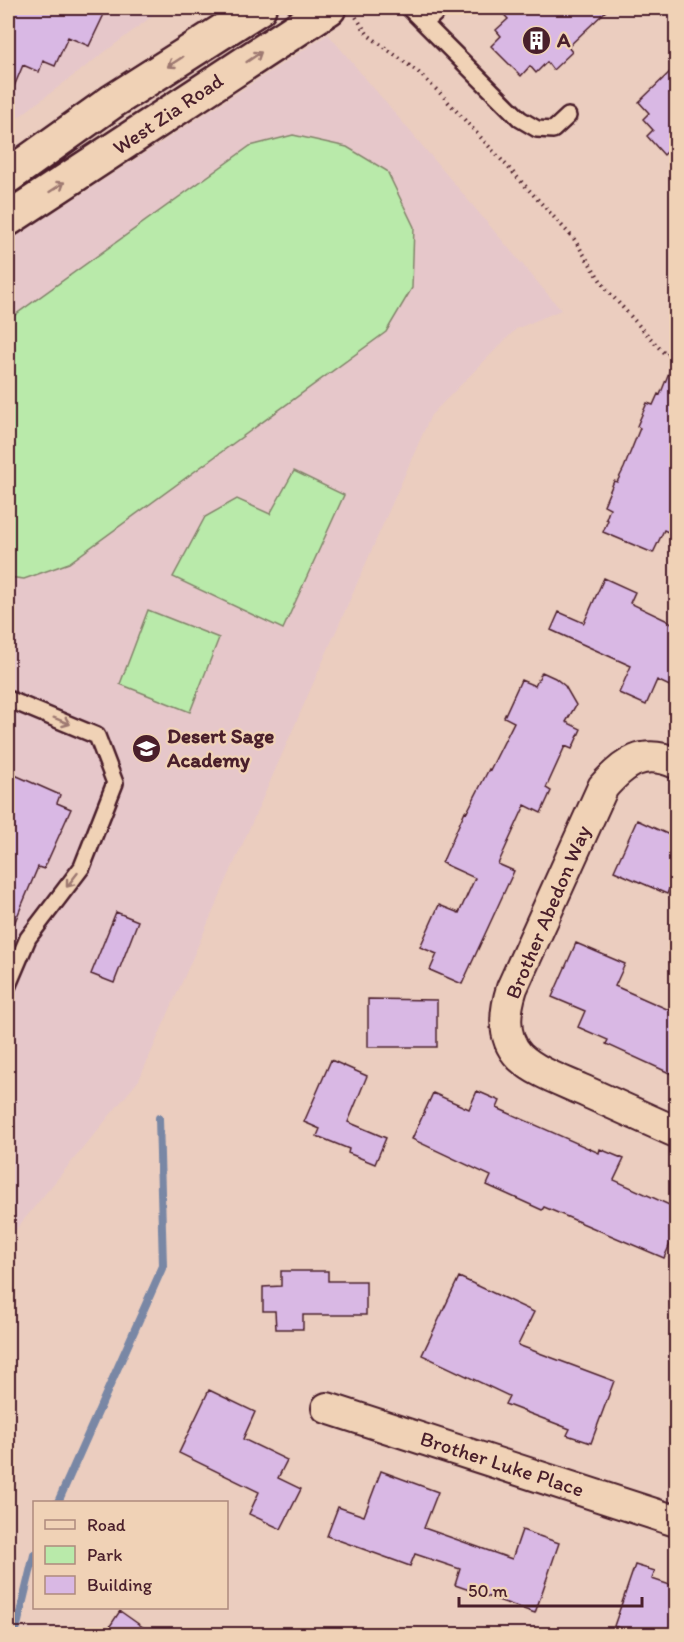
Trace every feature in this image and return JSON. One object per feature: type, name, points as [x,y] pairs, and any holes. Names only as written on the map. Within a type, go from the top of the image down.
[{"type":"street","name":"West Zia Road","points":[[8,176],[113,101],[256,9]]},
{"type":"street","name":"West Zia Road","points":[[8,219],[341,10]]},
{"type":"street","name":"Brother Abedon Way","points":[[676,763],[653,756],[633,760],[618,770],[603,787],[512,988],[505,1022],[510,1041],[519,1056],[541,1072],[676,1132]]},
{"type":"street","name":"Brother Luke Place","points":[[327,1408],[676,1521]]},
{"type":"lane","points":[[409,8],[520,119],[537,129],[553,130],[568,116]]},
{"type":"lane","points":[[425,23],[441,8]]},
{"type":"lane","points":[[8,699],[97,736],[115,783],[82,867],[28,938],[8,986]]},
{"type":"path","points":[[341,10],[368,35],[418,72],[439,92],[574,239],[606,289],[663,352],[666,355],[676,347]]},
{"type":"shaded area","points":[[8,8],[163,8],[8,125]]},
{"type":"shaded area","name":"Desert Sage Academy","points":[[328,34],[561,310],[516,329],[431,415],[139,1080],[8,1239],[8,242]]},
{"type":"green space","points":[[293,135],[347,147],[387,171],[414,227],[412,288],[386,332],[69,563],[24,579],[8,577],[8,320],[250,146]]},
{"type":"green space","points":[[294,471],[344,495],[283,629],[173,577],[205,517],[237,499],[270,514]]},
{"type":"green space","points":[[148,610],[219,638],[190,712],[120,684]]},
{"type":"building","points":[[8,8],[107,8],[89,46],[68,37],[55,66],[43,61],[39,72],[23,65],[8,101]]},
{"type":"building","name":"A","points":[[498,8],[609,8],[568,47],[572,52],[553,70],[547,62],[536,73],[530,66],[521,76],[491,46],[501,36],[496,30],[508,19]]},
{"type":"building","points":[[676,66],[676,143],[664,155],[647,136],[653,130],[643,119],[649,113],[639,102]]},
{"type":"building","points":[[676,355],[676,517],[670,533],[664,530],[653,553],[603,532],[610,508],[604,505],[614,481],[617,482],[624,468],[647,403],[653,405],[658,394],[660,395]]},
{"type":"building","points":[[604,578],[635,592],[630,603],[676,625],[676,689],[657,680],[646,705],[619,693],[631,666],[551,630],[559,612],[584,623]]},
{"type":"building","points":[[542,672],[565,686],[576,705],[566,722],[581,729],[572,749],[565,746],[546,788],[551,791],[541,813],[525,805],[498,864],[514,871],[462,984],[430,970],[437,954],[420,947],[439,905],[459,913],[475,878],[442,863],[465,811],[467,812],[514,722],[504,717],[521,680],[535,686]]},
{"type":"building","points":[[8,772],[60,795],[57,803],[71,809],[44,869],[38,867],[8,938]]},
{"type":"building","points":[[637,820],[676,838],[676,873],[667,894],[614,871]]},
{"type":"building","points":[[116,912],[138,921],[114,983],[91,974]]},
{"type":"building","points":[[576,943],[625,964],[615,986],[676,1013],[676,1076],[606,1044],[608,1040],[578,1027],[585,1011],[552,997]]},
{"type":"building","points":[[368,999],[437,1000],[437,1047],[368,1047]]},
{"type":"building","points":[[331,1060],[367,1076],[348,1122],[386,1138],[375,1164],[348,1153],[349,1149],[317,1136],[320,1129],[304,1122]]},
{"type":"building","points":[[477,1091],[500,1101],[497,1108],[599,1153],[600,1149],[624,1159],[614,1180],[676,1208],[676,1230],[664,1258],[544,1207],[542,1210],[487,1185],[491,1176],[412,1139],[433,1093],[469,1109]]},
{"type":"building","points":[[281,1271],[328,1271],[328,1281],[366,1281],[366,1315],[303,1315],[303,1329],[276,1329],[275,1311],[263,1311],[263,1287],[281,1286]]},
{"type":"building","points":[[459,1277],[534,1312],[518,1345],[614,1381],[591,1443],[567,1435],[570,1429],[505,1404],[509,1396],[422,1355]]},
{"type":"building","points":[[209,1390],[255,1412],[243,1439],[287,1460],[278,1478],[301,1489],[281,1529],[249,1514],[259,1492],[179,1453]]},
{"type":"building","points":[[381,1471],[438,1492],[424,1528],[512,1559],[522,1530],[559,1543],[535,1613],[455,1585],[460,1569],[415,1554],[410,1566],[327,1536],[338,1507],[364,1516]]},
{"type":"building","points":[[635,1565],[655,1571],[652,1579],[676,1587],[676,1635],[640,1635],[614,1626]]},
{"type":"building","points":[[120,1611],[154,1635],[104,1635]]},
{"type":"waterway","points":[[58,1501],[163,1266],[159,1118]]},
{"type":"waterway","points":[[15,1634],[33,1559]]},
{"type":"place","name":"A","points":[[536,40]]},
{"type":"place","name":"Desert Sage Academy","points":[[146,748]]}]
